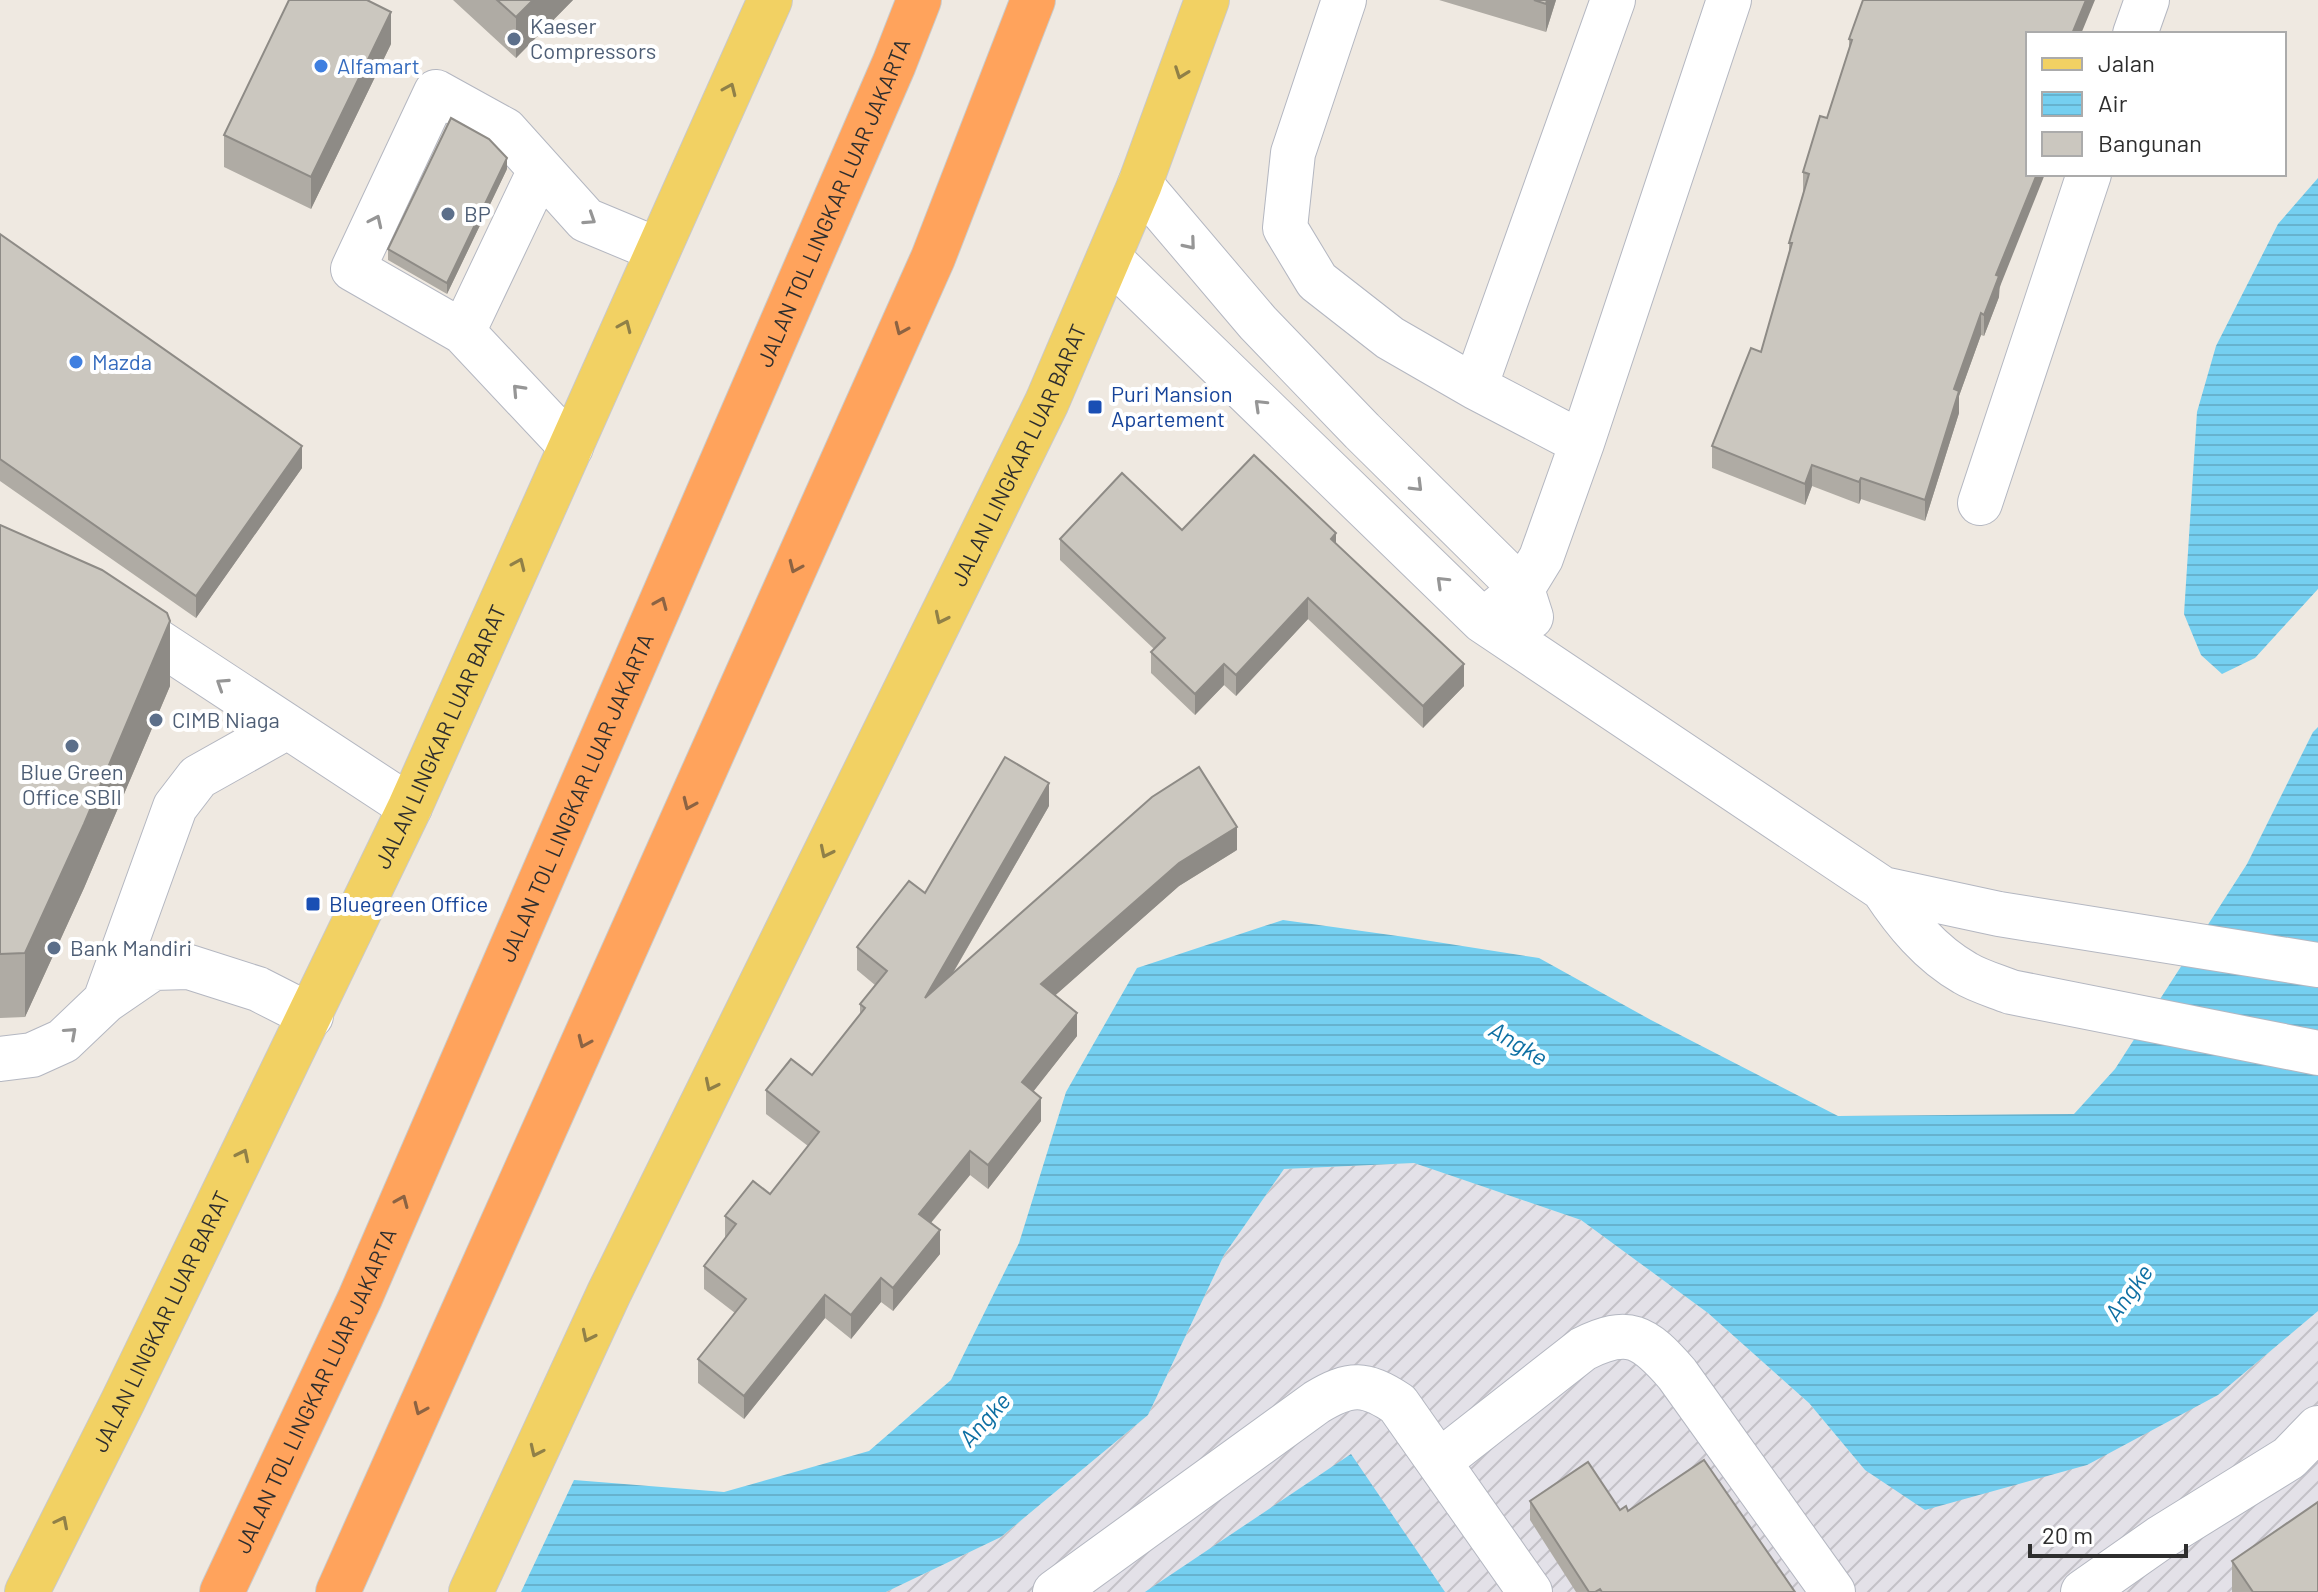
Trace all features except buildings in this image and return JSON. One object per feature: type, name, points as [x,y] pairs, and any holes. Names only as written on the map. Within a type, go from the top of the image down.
[{"type":"highway","name":"JALAN TOL LINGKAR LUAR JAKARTA","points":[[222,1592],[360,1298],[888,79],[919,0]]},
{"type":"highway","points":[[933,258],[1033,0]]},
{"type":"highway","points":[[338,1592],[933,258],[1057,0]]},
{"type":"main road","name":"JALAN LINGKAR LUAR BARAT","points":[[27,1592],[311,1016],[410,807],[770,0]]},
{"type":"main road","name":"JALAN LINGKAR LUAR BARAT","points":[[471,1592],[568,1380],[1047,402],[1140,184],[1207,0]]},
{"type":"street","points":[[1344,0],[1293,153],[1285,228],[1317,281],[1390,338],[1582,443]]},
{"type":"street","points":[[1475,387],[1613,0]]},
{"type":"street","points":[[1483,621],[1522,589],[1541,558],[1729,0]]},
{"type":"street","points":[[2136,32],[2147,0]]},
{"type":"street","points":[[571,447],[463,332],[353,269],[436,92],[505,130],[586,220],[658,250]]},
{"type":"street","points":[[463,332],[540,170]]},
{"type":"street","points":[[1980,503],[2088,176]]},
{"type":"street","points":[[1140,184],[1258,323],[1522,589],[1547,665]]},
{"type":"street","points":[[1109,258],[1483,621],[1883,889],[1999,914],[2318,965]]},
{"type":"street","points":[[91,598],[410,807]]},
{"type":"street","points":[[105,1001],[175,807],[198,777],[287,727]]},
{"type":"street","points":[[1883,889],[1908,925],[1934,951],[1965,974],[2011,992],[2318,1053]]},
{"type":"street","points":[[0,1059],[32,1055],[63,1041],[105,1001],[153,968],[189,967],[258,989],[311,1016]]},
{"type":"street","points":[[1440,1461],[1583,1349],[1608,1337],[1625,1336],[1644,1342],[1660,1354],[1677,1374],[1833,1592]]},
{"type":"street","points":[[1055,1592],[1317,1402],[1338,1389],[1354,1386],[1378,1390],[1398,1404],[1530,1592]]},
{"type":"street","points":[[2083,1592],[2160,1538],[2289,1458],[2318,1428]]},
{"type":"shaded area","points":[[1414,1163],[1581,1220],[1708,1313],[1809,1403],[1865,1470],[2218,1395],[2318,1311],[2318,1592],[886,1592],[1001,1537],[1148,1415],[1224,1255],[1284,1169]]},
{"type":"water","points":[[2318,178],[2318,589],[2255,658],[2222,674],[2201,655],[2184,614],[2197,412],[2216,346],[2278,224]]},
{"type":"water","name":"Angke","points":[[2318,727],[2318,1311],[2218,1395],[2087,1465],[1925,1510],[1865,1470],[1809,1403],[1708,1313],[1581,1220],[1414,1163],[1284,1169],[1224,1255],[1148,1415],[1001,1537],[886,1592],[521,1592],[574,1480],[724,1492],[869,1451],[951,1380],[1019,1243],[1066,1092],[1137,968],[1283,920],[1405,937],[1539,958],[1651,1020],[1838,1116],[2074,1114],[2115,1069],[2247,864]]},
{"type":"water","points":[[1351,1454],[1445,1592],[1145,1592]]},
{"type":"place","name":"Kaeser Compressors","points":[[514,39]]},
{"type":"place","name":"Alfamart","points":[[321,66]]},
{"type":"place","name":"BP","points":[[448,214]]},
{"type":"place","name":"Mazda","points":[[76,362]]},
{"type":"place","name":"Puri Mansion Apartement","points":[[1095,407]]},
{"type":"place","name":"CIMB Niaga","points":[[156,720]]},
{"type":"place","name":"Blue Green Office SBII","points":[[72,746]]},
{"type":"place","name":"Bluegreen Office","points":[[313,904]]},
{"type":"place","name":"Bank Mandiri","points":[[54,948]]}]
